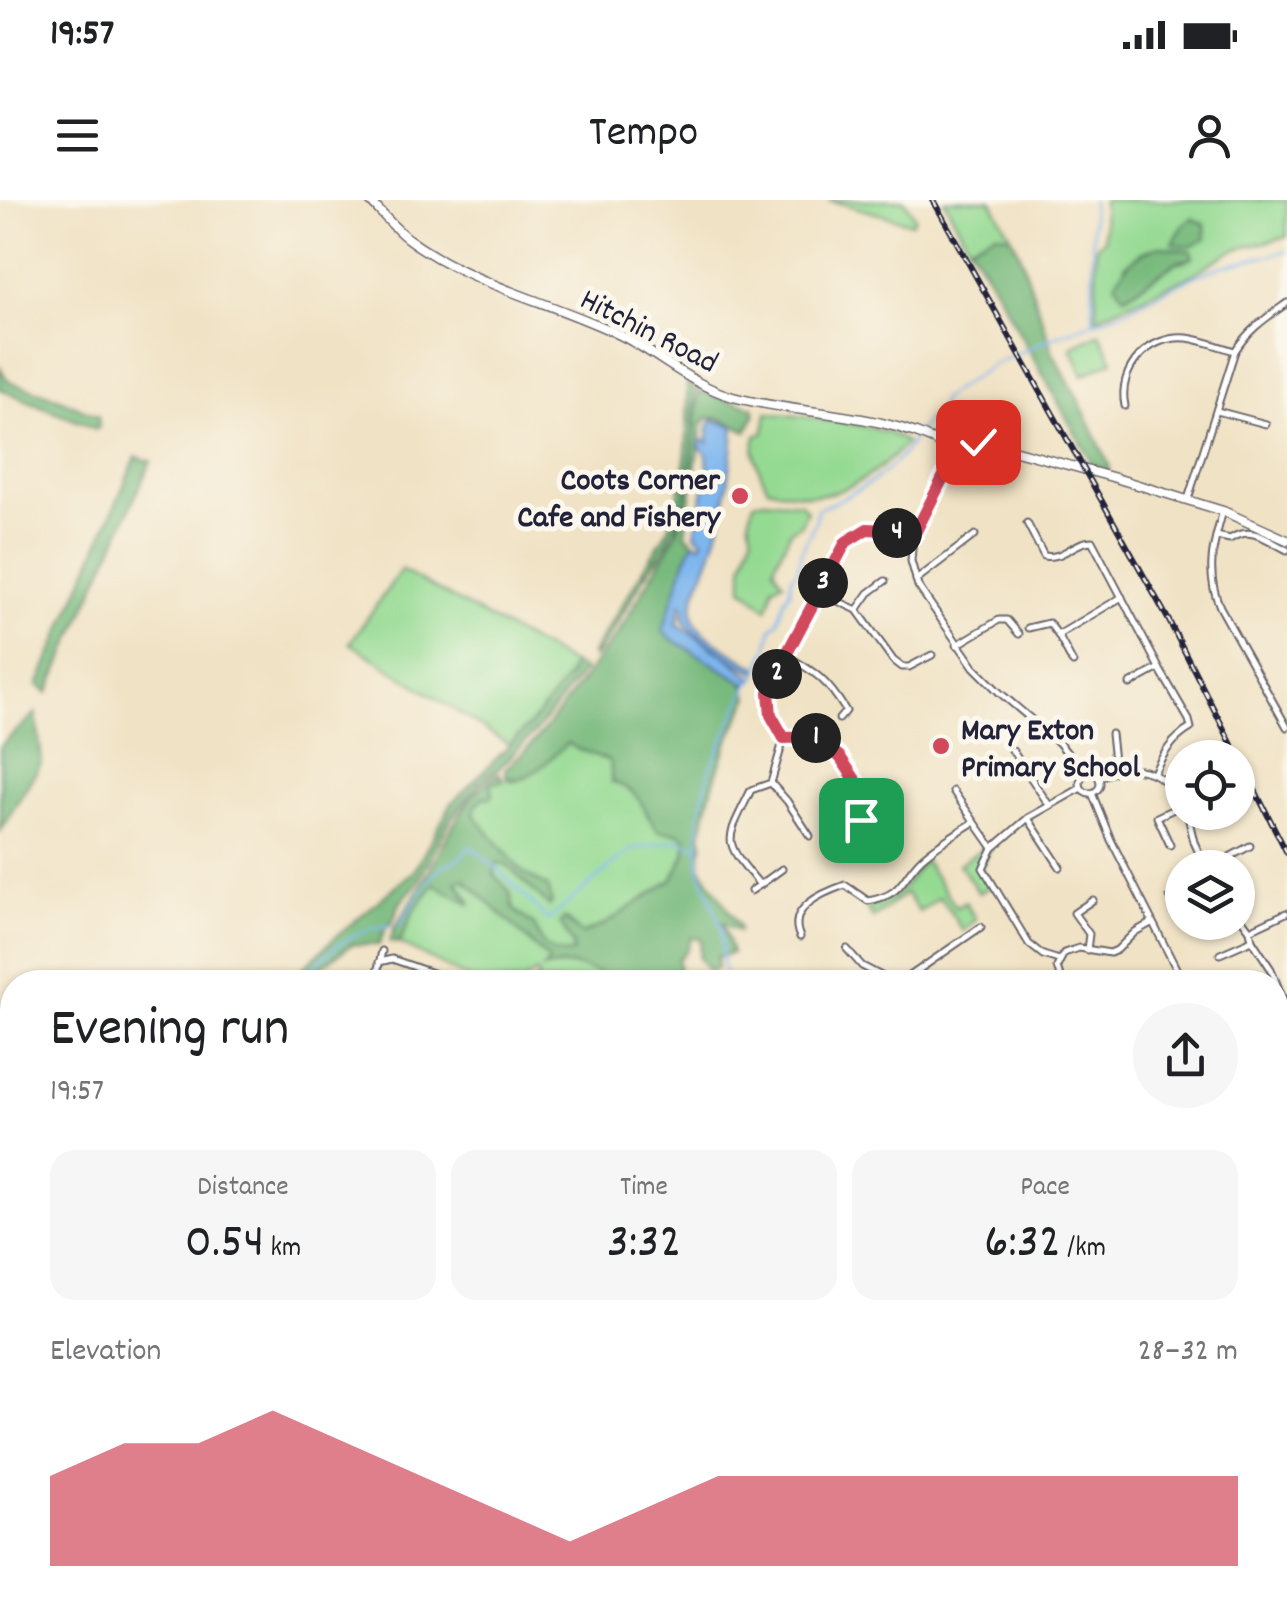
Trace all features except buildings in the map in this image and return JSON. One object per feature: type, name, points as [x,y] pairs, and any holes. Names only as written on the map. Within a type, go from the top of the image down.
[{"type":"street","name":"Hitchin Road","points":[[369,200],[404,236],[434,256],[621,336],[712,390],[878,423],[947,447]]},
{"type":"street","points":[[1188,500],[1235,351],[1245,335],[1287,304]]},
{"type":"street","points":[[1125,406],[1128,371],[1156,343],[1185,338],[1235,351]]},
{"type":"street","points":[[1217,410],[1266,424]]},
{"type":"street","points":[[952,460],[946,453],[947,447],[954,442],[963,448]]},
{"type":"street","points":[[1085,774],[1081,788],[1092,793],[1100,786],[1099,778],[1085,774],[1058,742],[980,674],[916,580],[911,561],[913,537],[952,460],[961,457],[967,444],[996,445],[1222,511],[1287,540]]},
{"type":"street","points":[[1222,511],[1211,568],[1216,597],[1286,723]]},
{"type":"street","points":[[1027,523],[1044,556],[1050,558],[1086,540],[1092,541],[1189,720],[1191,728],[1166,749],[1154,774]]},
{"type":"street","points":[[771,783],[784,738],[771,715],[769,692],[846,542],[867,529],[913,537]]},
{"type":"street","points":[[1215,536],[1230,539],[1238,533],[1250,532],[1287,550]]},
{"type":"street","points":[[916,580],[975,535]]},
{"type":"street","points":[[856,610],[869,592],[885,580]]},
{"type":"street","points":[[818,592],[856,610],[902,668],[932,655]]},
{"type":"street","points":[[1058,635],[1122,597]]},
{"type":"street","points":[[957,644],[999,620],[1007,620],[1018,634]]},
{"type":"street","points":[[1028,628],[1048,623],[1073,663]]},
{"type":"street","points":[[786,655],[818,674],[836,695],[846,711],[839,719]]},
{"type":"street","points":[[1130,684],[1159,668]]},
{"type":"street","points":[[1111,734],[1115,770]]},
{"type":"street","points":[[784,738],[814,737],[840,757],[866,796],[861,820],[836,839]]},
{"type":"street","points":[[1012,750],[1049,805]]},
{"type":"street","points":[[1099,778],[1115,770],[1140,770],[1165,780]]},
{"type":"street","points":[[771,783],[810,836]]},
{"type":"street","points":[[760,885],[734,854],[731,831],[751,790],[771,783]]},
{"type":"street","points":[[1059,960],[1043,955],[1030,944],[983,868],[994,848],[1028,818],[1081,788]]},
{"type":"street","points":[[953,791],[994,848]]},
{"type":"street","points":[[1092,793],[1177,970]]},
{"type":"street","points":[[1165,813],[1157,817],[1170,846]]},
{"type":"street","points":[[1028,818],[1060,868]]},
{"type":"street","points":[[800,938],[795,928],[798,913],[830,890],[845,885],[868,901],[887,897],[903,884],[921,859],[974,822]]},
{"type":"street","points":[[1242,850],[1250,846]]},
{"type":"street","points":[[751,891],[782,869]]},
{"type":"street","points":[[1087,950],[1088,931],[1074,913],[1093,900]]},
{"type":"street","points":[[1255,928],[1286,913]]},
{"type":"street","points":[[1058,970],[1064,953],[1074,948],[1114,952],[1152,922]]},
{"type":"street","points":[[915,970],[981,927]]},
{"type":"street","points":[[1220,954],[1252,940],[1271,970]]},
{"type":"street","points":[[377,970],[382,950]]},
{"type":"street","points":[[848,950],[871,970]]},
{"type":"street","points":[[379,962],[392,959],[424,970]]},
{"type":"green space","points":[[828,200],[904,200],[915,217],[912,223]]},
{"type":"green space","points":[[944,200],[991,200],[1011,236],[996,233],[969,246]]},
{"type":"green space","points":[[1103,200],[1287,200],[1287,237],[1233,250],[1190,276],[1096,318],[1096,246],[1104,240]],"holes":[[[1160,246],[1191,251],[1186,261],[1178,262],[1125,296],[1125,265],[1142,252]]]},
{"type":"green space","points":[[1192,218],[1205,224],[1206,239],[1190,247],[1173,243],[1184,224]]},
{"type":"green space","points":[[996,233],[1011,236],[1020,254],[1053,353],[1109,471],[1093,465],[969,246]]},
{"type":"green space","points":[[1159,246],[1191,251],[1193,258],[1177,262],[1125,296],[1115,283],[1119,276],[1138,256]]},
{"type":"green space","points":[[1100,333],[1113,361],[1083,375],[1071,347]]},
{"type":"green space","points":[[0,367],[8,381],[98,416],[99,427],[0,389]]},
{"type":"green space","points":[[687,384],[695,388],[694,423],[682,510],[667,544],[594,658],[592,654],[669,528],[686,457]]},
{"type":"green space","points":[[699,391],[753,407],[755,415],[747,431],[719,418],[707,418],[702,424],[685,533],[694,542],[685,561],[667,636],[743,682],[749,698],[727,743],[701,833],[700,867],[739,926],[739,931],[723,923],[732,953],[717,957],[718,966],[708,970],[699,958],[701,939],[691,938],[678,959],[679,970],[588,970],[568,965],[543,969],[549,960],[464,879],[456,881],[471,905],[434,884],[414,910],[399,943],[390,942],[463,809],[499,773],[503,780],[491,784],[493,795],[483,797],[474,815],[523,873],[548,887],[552,902],[549,906],[508,866],[497,863],[494,874],[510,892],[514,910],[535,926],[548,948],[573,953],[573,945],[560,923],[564,919],[582,934],[604,925],[672,880],[685,855],[687,839],[678,833],[658,831],[636,796],[612,782],[610,761],[568,743],[524,777],[507,778],[505,769],[545,729],[619,632],[677,533],[689,486]]},
{"type":"green space","points":[[767,413],[863,426],[906,443],[874,472],[836,492],[808,495],[768,488],[754,449],[756,436],[764,432]]},
{"type":"green space","points":[[136,457],[151,461],[48,693],[38,685]]},
{"type":"green space","points":[[754,502],[801,503],[807,511],[801,524],[790,531],[776,563],[774,568],[783,582],[773,586],[767,609],[743,588],[743,566],[753,535],[749,520]]},
{"type":"green space","points":[[401,570],[572,664],[555,696],[509,745],[350,643]]},
{"type":"green space","points":[[572,664],[584,670],[537,730],[480,783],[452,817],[379,945],[352,944],[317,970],[301,970],[414,871],[452,803],[531,724],[569,676]]},
{"type":"green space","points":[[36,713],[42,762],[0,831],[0,746]]},
{"type":"green space","points":[[568,743],[610,761],[624,786],[641,798],[648,817],[687,839],[685,854],[672,880],[604,925],[581,934],[567,920],[573,953],[566,954],[548,948],[535,926],[514,910],[510,892],[494,874],[497,863],[508,866],[549,905],[548,887],[523,873],[474,815],[483,797],[490,798],[491,784],[507,778],[525,778]]},
{"type":"green space","points":[[988,845],[980,868],[991,886],[979,893],[959,864]]},
{"type":"green space","points":[[924,860],[956,907],[965,902],[976,920],[963,931],[940,897],[919,912],[906,893],[873,918],[867,909],[895,895]]},
{"type":"green space","points":[[464,879],[549,960],[545,968],[578,966],[594,970],[452,970],[399,943],[414,910],[434,883],[469,899],[456,880]]},
{"type":"water","points":[[713,420],[734,426],[731,464],[721,522],[694,599],[693,617],[706,635],[757,668],[756,673],[691,629],[681,604],[677,624],[754,679],[747,684],[663,631],[685,561],[694,542],[701,544],[703,540],[695,534],[708,470],[700,438],[708,443],[708,426]]},
{"type":"waterway","points":[[1092,200],[1093,323]]},
{"type":"waterway","points":[[918,431],[940,407],[942,399],[992,365],[1122,312],[1190,278],[1287,251]]},
{"type":"waterway","points":[[724,970],[721,927],[699,868],[699,818],[709,772],[756,676],[817,509],[872,481],[896,462],[914,438]]},
{"type":"waterway","points":[[399,926],[431,877],[471,847],[548,920],[630,850],[677,840],[698,847]]},
{"type":"waterway","points":[[309,970],[354,936],[392,926]]},
{"type":"railway","points":[[933,200],[1168,619],[1287,853]]},
{"type":"place","name":"Coots Corner Cafe and Fishery","points":[[740,496]]},
{"type":"place","name":"Mary Exton Primary School","points":[[941,746]]},
{"type":"route","points":[[861,820],[866,796],[840,757],[814,737],[784,738],[771,715],[769,692],[846,542],[867,529],[913,537],[952,460],[961,457],[967,444],[978,442]]}]
